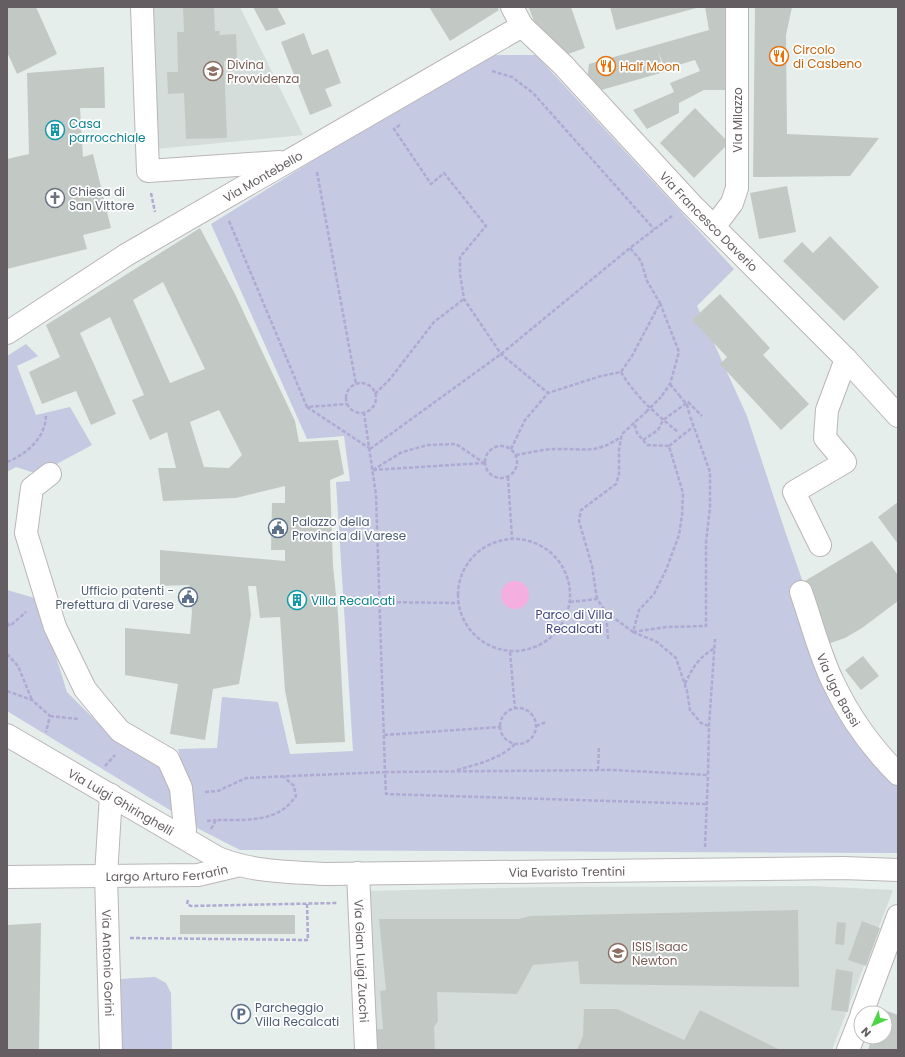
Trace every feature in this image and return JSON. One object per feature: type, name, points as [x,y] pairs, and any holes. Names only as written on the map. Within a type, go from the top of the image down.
[{"type":"street","points":[[142,7],[148,171],[285,162]]},
{"type":"street","name":"Via Francesco Daverio","points":[[512,7],[522,26],[568,71],[690,203],[846,359],[898,416]]},
{"type":"street","name":"Via Milazzo","points":[[714,227],[732,203],[736,188],[737,7]]},
{"type":"street","name":"Via Montebello","points":[[7,334],[126,255],[312,146],[522,26]]},
{"type":"street","points":[[820,545],[794,492],[845,462],[825,438],[827,410],[846,359]]},
{"type":"street","points":[[50,474],[32,488],[16,533],[54,628],[85,690],[120,731],[168,759],[181,788],[185,830]]},
{"type":"street","name":"Via Ugo Bassi","points":[[801,592],[833,681],[858,725],[882,758],[898,774]]},
{"type":"street","name":"Via Luigi Ghiringhelli","points":[[7,735],[218,858],[236,866]]},
{"type":"street","name":"Largo Arturo Ferrarin","points":[[111,795],[106,875],[198,875],[236,866]]},
{"type":"street","name":"Via Evaristo Trentini","points":[[236,866],[257,870],[325,874],[843,868],[898,870]]},
{"type":"street","name":"Via Gian Luigi Zucchi","points":[[358,873],[366,1050]]},
{"type":"street","points":[[7,877],[106,875]]},
{"type":"street","name":"Via Antonio Gorini","points":[[106,875],[111,1050]]},
{"type":"street","points":[[865,1005],[898,916]]},
{"type":"street","points":[[848,1050],[853,1037]]},
{"type":"path","points":[[486,69],[512,77],[532,93],[654,229]]},
{"type":"path","points":[[407,121],[394,130],[431,184],[444,173],[486,226],[460,257],[460,274],[464,299],[501,354],[548,393]]},
{"type":"path","points":[[312,146],[356,384]]},
{"type":"path","points":[[220,200],[307,407],[370,449]]},
{"type":"path","points":[[370,449],[501,354],[630,248],[690,203]]},
{"type":"path","points":[[516,455],[556,449],[583,451],[608,446],[622,436],[634,422],[646,412],[670,384],[679,352],[660,303],[647,281],[641,261],[630,248]]},
{"type":"path","points":[[375,394],[390,379],[434,322],[464,299]]},
{"type":"path","points":[[511,449],[525,420],[548,393],[601,376],[621,372],[632,356],[660,303]]},
{"type":"path","points":[[621,372],[627,383],[663,420],[678,432]]},
{"type":"path","points":[[356,384],[365,384],[370,386],[375,394],[375,404],[373,408],[364,413],[354,412],[347,404],[346,394],[348,389],[356,384]]},
{"type":"path","points":[[633,632],[666,626],[706,626],[706,542],[710,507],[710,472],[693,427],[687,405],[670,384]]},
{"type":"path","points":[[643,440],[658,430],[663,420],[688,402],[702,416]]},
{"type":"path","points":[[307,407],[347,404]]},
{"type":"path","points":[[364,413],[376,495],[386,794],[706,804]]},
{"type":"path","points":[[7,462],[20,457],[42,435],[46,416]]},
{"type":"path","points":[[634,422],[637,433],[647,445],[669,446],[693,427]]},
{"type":"path","points":[[622,436],[619,450],[619,474],[616,484],[581,510],[579,521],[592,566],[597,598],[606,612],[633,632],[657,642],[676,658],[685,684],[690,710],[701,723],[709,726]]},
{"type":"path","points":[[373,470],[402,452],[428,445],[456,444],[484,463],[488,473],[497,478],[508,478],[515,471],[517,466],[516,455],[511,449],[500,445],[495,446],[487,453],[484,463]]},
{"type":"path","points":[[633,632],[639,610],[654,594],[666,570],[680,528],[683,493],[669,446]]},
{"type":"path","points":[[373,470],[484,463]]},
{"type":"path","points":[[508,478],[512,538]]},
{"type":"path","points":[[512,538],[530,540],[546,548],[559,560],[567,576],[570,602],[561,627],[548,639],[533,648],[510,652],[495,648],[478,638],[464,622],[458,603],[458,587],[462,572],[470,558],[482,547],[496,540],[512,538]]},
{"type":"path","points":[[570,602],[597,598]]},
{"type":"path","points":[[380,602],[458,603]]},
{"type":"path","points":[[606,612],[608,639]]},
{"type":"path","points":[[705,849],[709,726],[715,639]]},
{"type":"path","points":[[685,684],[692,668],[703,655],[715,648]]},
{"type":"path","points":[[510,652],[515,709]]},
{"type":"path","points":[[7,654],[18,666],[32,700]]},
{"type":"path","points":[[7,691],[32,700],[50,716],[45,737]]},
{"type":"path","points":[[521,708],[532,714],[536,726],[535,732],[529,740],[524,743],[515,744],[504,738],[500,727],[502,718],[515,709],[521,708]]},
{"type":"path","points":[[536,726],[546,722]]},
{"type":"path","points":[[384,735],[500,727]]},
{"type":"path","points":[[453,772],[488,761],[510,749],[515,744]]},
{"type":"path","points":[[598,770],[599,746]]},
{"type":"path","points":[[181,788],[191,792],[207,792],[218,791],[246,778],[385,772],[598,770],[708,775]]},
{"type":"path","points":[[210,830],[216,820],[251,819],[270,815],[285,808],[296,796],[294,786],[283,776]]},
{"type":"path","points":[[188,900],[187,904],[191,906],[359,902]]},
{"type":"path","points":[[130,938],[308,940],[307,904]]},
{"type":"shaded area","name":"Divina Provvidenza","points":[[152,7],[240,7],[303,135],[156,149]]},
{"type":"shaded area","points":[[515,581],[525,585],[529,595],[525,605],[515,609],[505,605],[501,595],[505,585]]},
{"type":"shaded area","name":"ISIS Isaac Newton","points":[[813,886],[893,890],[832,1050],[370,1050],[365,891],[545,887]]},
{"type":"green space","name":"Parco di Villa Recalcati","points":[[482,55],[536,55],[734,269],[697,306],[747,416],[785,531],[845,702],[898,772],[898,853],[240,850],[197,828],[178,749],[217,748],[222,697],[278,702],[290,754],[353,751],[336,482],[350,481],[344,436],[307,439],[211,224]]},
{"type":"green space","points":[[26,344],[38,356],[17,366],[36,415],[70,407],[92,445],[38,474],[16,467],[7,472],[7,356]]},
{"type":"green space","points":[[7,590],[38,599],[67,692],[109,734],[171,771],[183,818],[7,711]]},
{"type":"green space","points":[[155,977],[166,983],[171,993],[172,1050],[122,1050],[120,979]]},
{"type":"building","points":[[7,7],[36,7],[57,54],[17,74],[7,52]]},
{"type":"building","points":[[183,7],[214,7],[215,31],[220,31],[219,35],[236,34],[237,60],[224,61],[227,138],[186,139],[184,93],[168,94],[167,72],[178,72],[177,32],[184,32]]},
{"type":"building","points":[[253,7],[277,7],[286,24],[266,31]]},
{"type":"building","points":[[429,7],[497,7],[499,10],[450,41]]},
{"type":"building","points":[[571,7],[585,48],[560,57],[540,38],[529,8]]},
{"type":"building","points":[[610,7],[700,7],[616,30]]},
{"type":"building","points":[[705,7],[725,7],[728,90],[704,90],[679,103],[679,113],[647,129],[633,110],[674,92],[670,83],[700,71],[695,60],[665,69],[658,51],[664,72],[598,91],[587,80],[589,64],[709,30]]},
{"type":"building","points":[[755,7],[792,7],[786,35],[787,134],[879,138],[850,176],[753,177]]},
{"type":"building","points":[[304,33],[312,55],[328,49],[341,83],[325,89],[332,106],[310,115],[281,42]]},
{"type":"building","name":"Chiesa di San Vittore","points":[[104,67],[105,108],[80,108],[83,157],[93,154],[111,228],[83,235],[87,249],[7,269],[7,159],[29,154],[27,73]]},
{"type":"building","points":[[695,108],[729,143],[694,178],[660,143]]},
{"type":"building","points":[[787,186],[796,232],[759,239],[750,193]]},
{"type":"building","points":[[200,228],[235,294],[295,421],[299,442],[338,440],[344,474],[330,480],[333,566],[338,614],[345,742],[296,744],[285,691],[280,617],[260,618],[256,586],[248,586],[251,615],[239,684],[213,689],[205,740],[170,734],[178,684],[125,675],[125,628],[190,634],[192,612],[189,585],[160,586],[160,550],[285,561],[285,550],[271,550],[272,503],[285,503],[285,486],[236,498],[163,501],[158,468],[176,468],[167,432],[150,440],[132,400],[144,395],[110,317],[80,333],[116,414],[91,425],[76,391],[42,404],[29,372],[60,357],[46,325]],"holes":[[[163,282],[205,369],[170,383],[133,300]],[[219,410],[242,455],[229,468],[204,467],[190,422]]]},
{"type":"building","points":[[830,236],[879,287],[844,321],[783,261],[802,242],[813,253]]},
{"type":"building","points":[[720,294],[770,348],[763,355],[809,404],[781,430],[720,364],[727,357],[692,320]]},
{"type":"building","points":[[898,502],[898,544],[878,517]]},
{"type":"building","points":[[872,541],[898,575],[898,601],[862,628],[845,638],[825,645],[803,582]]},
{"type":"building","points":[[863,656],[879,676],[861,690],[845,670]]},
{"type":"building","points":[[798,910],[799,987],[580,984],[578,961],[533,965],[517,994],[437,992],[438,1021],[434,1027],[435,1050],[377,1050],[375,1029],[383,1029],[380,991],[386,990],[379,919],[519,919],[530,916]]},
{"type":"building","points":[[180,915],[295,915],[295,934],[180,934]]},
{"type":"building","points":[[862,921],[880,928],[866,966],[848,960]]},
{"type":"building","points":[[837,922],[846,923],[844,945],[835,944]]},
{"type":"building","points":[[41,923],[39,1050],[7,1050],[7,925]]},
{"type":"building","points":[[836,969],[853,972],[848,1012],[831,1010]]},
{"type":"building","points":[[584,1009],[617,1009],[684,1040],[700,1010],[780,1050],[577,1050],[583,1036]]},
{"type":"building","points":[[893,1013],[898,1015],[898,1050],[868,1050],[870,1045],[893,1045]]},
{"type":"place","name":"Circolo di Casbeno","points":[[779,56]]},
{"type":"place","name":"Half Moon","points":[[606,66]]},
{"type":"place","name":"Divina Provvidenza","points":[[213,71]]},
{"type":"place","name":"Casa parrocchiale","points":[[55,130]]},
{"type":"place","name":"Chiesa di San Vittore","points":[[55,198]]},
{"type":"place","name":"Palazzo della Provincia di Varese","points":[[278,528]]},
{"type":"place","name":"Ufficio patenti - Prefettura di Varese","points":[[188,597]]},
{"type":"place","name":"Villa Recalcati","points":[[297,600]]},
{"type":"place","name":"ISIS Isaac Newton","points":[[618,953]]},
{"type":"place","name":"Parcheggio Villa Recalcati","points":[[241,1014]]}]
